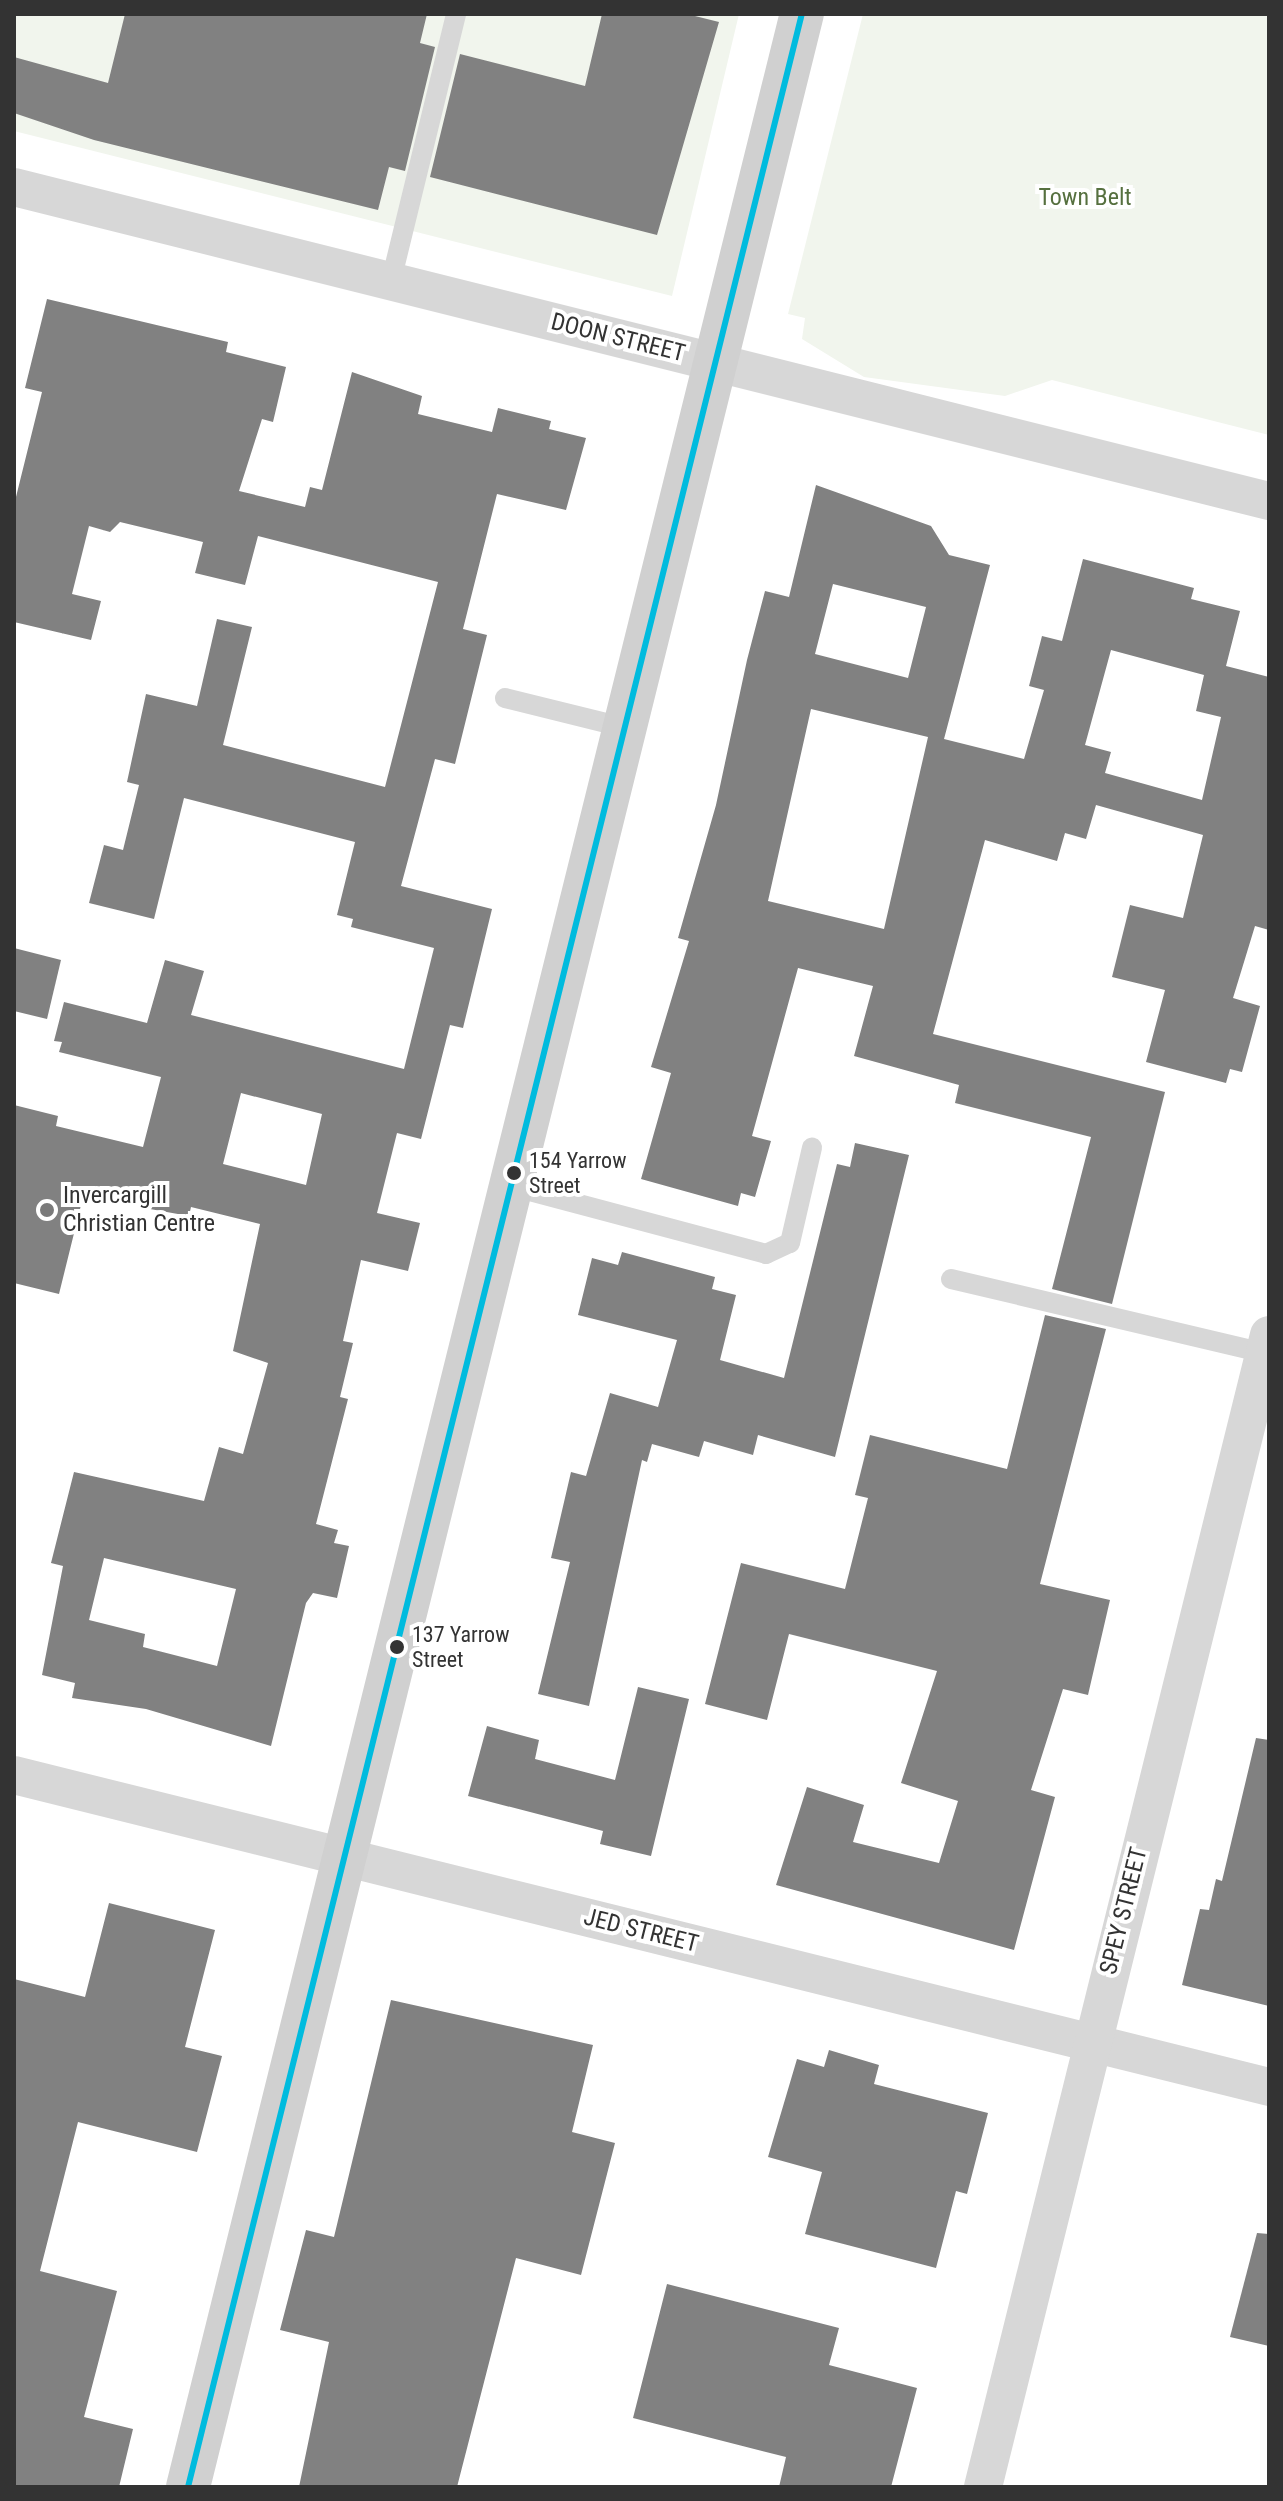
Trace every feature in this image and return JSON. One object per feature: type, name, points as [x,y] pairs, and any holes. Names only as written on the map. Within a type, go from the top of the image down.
[{"type":"main road","points":[[188,2487],[802,14]]},
{"type":"street","name":"DOON STREET","points":[[14,187],[1269,501]]},
{"type":"street","name":"SPEY STREET","points":[[983,2487],[1267,1344]]},
{"type":"street","name":"JED STREET","points":[[14,1775],[1269,2087]]},
{"type":"lane","points":[[391,281],[456,14]]},
{"type":"lane","points":[[505,698],[626,728]]},
{"type":"lane","points":[[511,1186],[766,1254],[790,1243],[812,1148]]},
{"type":"lane","points":[[951,1279],[1267,1344]]},
{"type":"green space","points":[[14,14],[739,14],[672,296],[14,131]]},
{"type":"green space","name":"Town Belt","points":[[863,14],[1269,14],[1269,435],[1052,380],[1005,396],[864,377],[802,339],[805,318],[788,314]]},
{"type":"building","points":[[125,14],[427,14],[420,43],[435,47],[405,171],[389,167],[378,210],[94,140],[14,113],[14,57],[108,83]]},
{"type":"building","points":[[602,14],[687,14],[719,22],[657,235],[430,177],[460,54],[585,86]]},
{"type":"building","points":[[47,299],[228,342],[226,352],[286,367],[273,422],[262,419],[239,491],[305,507],[310,487],[322,490],[352,372],[422,396],[418,414],[492,432],[498,408],[551,421],[549,429],[586,438],[566,510],[497,494],[463,629],[487,635],[455,764],[435,759],[401,886],[492,909],[463,1028],[450,1025],[421,1139],[397,1133],[377,1213],[420,1223],[408,1271],[361,1260],[343,1341],[353,1343],[340,1397],[348,1399],[316,1524],[338,1530],[334,1543],[349,1546],[337,1598],[313,1593],[306,1603],[271,1746],[146,1709],[72,1698],[75,1683],[42,1675],[63,1566],[51,1563],[74,1472],[204,1501],[219,1447],[243,1454],[268,1363],[233,1351],[260,1224],[191,1207],[189,1216],[83,1197],[59,1294],[14,1283],[14,1105],[58,1116],[56,1126],[143,1147],[161,1077],[59,1052],[62,1042],[54,1041],[64,1002],[147,1023],[165,960],[204,971],[191,1015],[404,1069],[434,948],[351,927],[353,919],[337,915],[355,842],[184,798],[154,919],[89,903],[104,845],[123,850],[139,785],[127,782],[146,694],[197,706],[217,619],[252,627],[223,745],[385,787],[438,582],[258,536],[245,585],[195,573],[203,542],[120,522],[110,532],[89,526],[72,594],[101,601],[91,640],[14,622],[14,505],[42,392],[25,388]],"holes":[[[241,1093],[322,1114],[306,1185],[223,1164]],[[104,1558],[236,1589],[217,1666],[143,1647],[145,1634],[89,1620]]]},
{"type":"building","points":[[816,485],[931,526],[949,555],[990,565],[944,739],[1024,759],[1044,690],[1029,686],[1042,636],[1062,641],[1083,559],[1194,588],[1191,599],[1240,611],[1226,666],[1269,677],[1269,930],[1255,926],[1233,998],[1260,1006],[1242,1072],[1230,1069],[1226,1083],[1146,1062],[1165,990],[1112,977],[1130,905],[1183,918],[1203,835],[1096,805],[1086,839],[1065,833],[1057,861],[985,840],[933,1034],[1165,1092],[1112,1304],[1052,1289],[1091,1137],[955,1103],[959,1085],[854,1056],[873,986],[798,968],[752,1136],[771,1141],[755,1197],[741,1193],[738,1206],[641,1179],[671,1073],[651,1067],[689,941],[678,938],[716,805],[747,660],[765,591],[789,597]],"holes":[[[833,584],[926,607],[908,678],[815,654]],[[1111,650],[1204,675],[1196,711],[1221,717],[1202,800],[1105,773],[1111,752],[1085,745]],[[811,709],[928,737],[884,929],[768,901]]]},
{"type":"building","points":[[14,948],[61,960],[47,1019],[14,1011]]},
{"type":"building","points":[[855,1143],[909,1155],[835,1457],[758,1435],[753,1455],[704,1441],[699,1457],[652,1444],[647,1462],[642,1460],[589,1706],[538,1694],[570,1562],[551,1558],[571,1472],[586,1476],[610,1393],[658,1407],[677,1340],[578,1315],[592,1258],[618,1265],[622,1252],[715,1277],[712,1289],[736,1295],[720,1360],[784,1378],[837,1164],[850,1167]]},
{"type":"building","points":[[1045,1315],[1106,1329],[1040,1584],[1110,1600],[1088,1695],[1063,1689],[1031,1790],[1055,1797],[1014,1950],[776,1885],[807,1787],[864,1805],[853,1842],[939,1863],[958,1801],[901,1783],[937,1671],[789,1634],[767,1720],[705,1704],[741,1563],[845,1589],[868,1498],[855,1495],[870,1435],[1007,1469]]},
{"type":"building","points":[[638,1687],[689,1699],[651,1856],[600,1844],[603,1831],[468,1796],[487,1726],[539,1740],[535,1759],[615,1780]]},
{"type":"building","points":[[1256,1738],[1269,1740],[1269,2006],[1182,1985],[1200,1909],[1209,1910],[1216,1879],[1222,1881]]},
{"type":"building","points":[[109,1903],[215,1930],[185,2047],[222,2056],[197,2152],[78,2122],[40,2271],[117,2291],[84,2417],[133,2429],[119,2487],[14,2487],[14,1979],[85,1997]]},
{"type":"building","points":[[391,2000],[593,2045],[572,2132],[615,2143],[581,2275],[516,2258],[457,2487],[299,2487],[329,2342],[280,2330],[306,2230],[334,2237]]},
{"type":"building","points":[[829,2050],[879,2065],[874,2084],[988,2113],[967,2194],[956,2191],[936,2268],[805,2234],[822,2172],[768,2157],[797,2059],[824,2067]]},
{"type":"building","points":[[1257,2233],[1269,2234],[1269,2346],[1230,2337]]},
{"type":"building","points":[[667,2284],[839,2328],[829,2365],[917,2388],[891,2487],[779,2487],[786,2457],[633,2418]]},
{"type":"transit line","points":[[188,2487],[802,14]]},
{"type":"place","name":"154 Yarrow Street","points":[[514,1173]]},
{"type":"place","name":"Invercargill Christian Centre","points":[[47,1210]]},
{"type":"place","name":"137 Yarrow Street","points":[[397,1647]]}]
